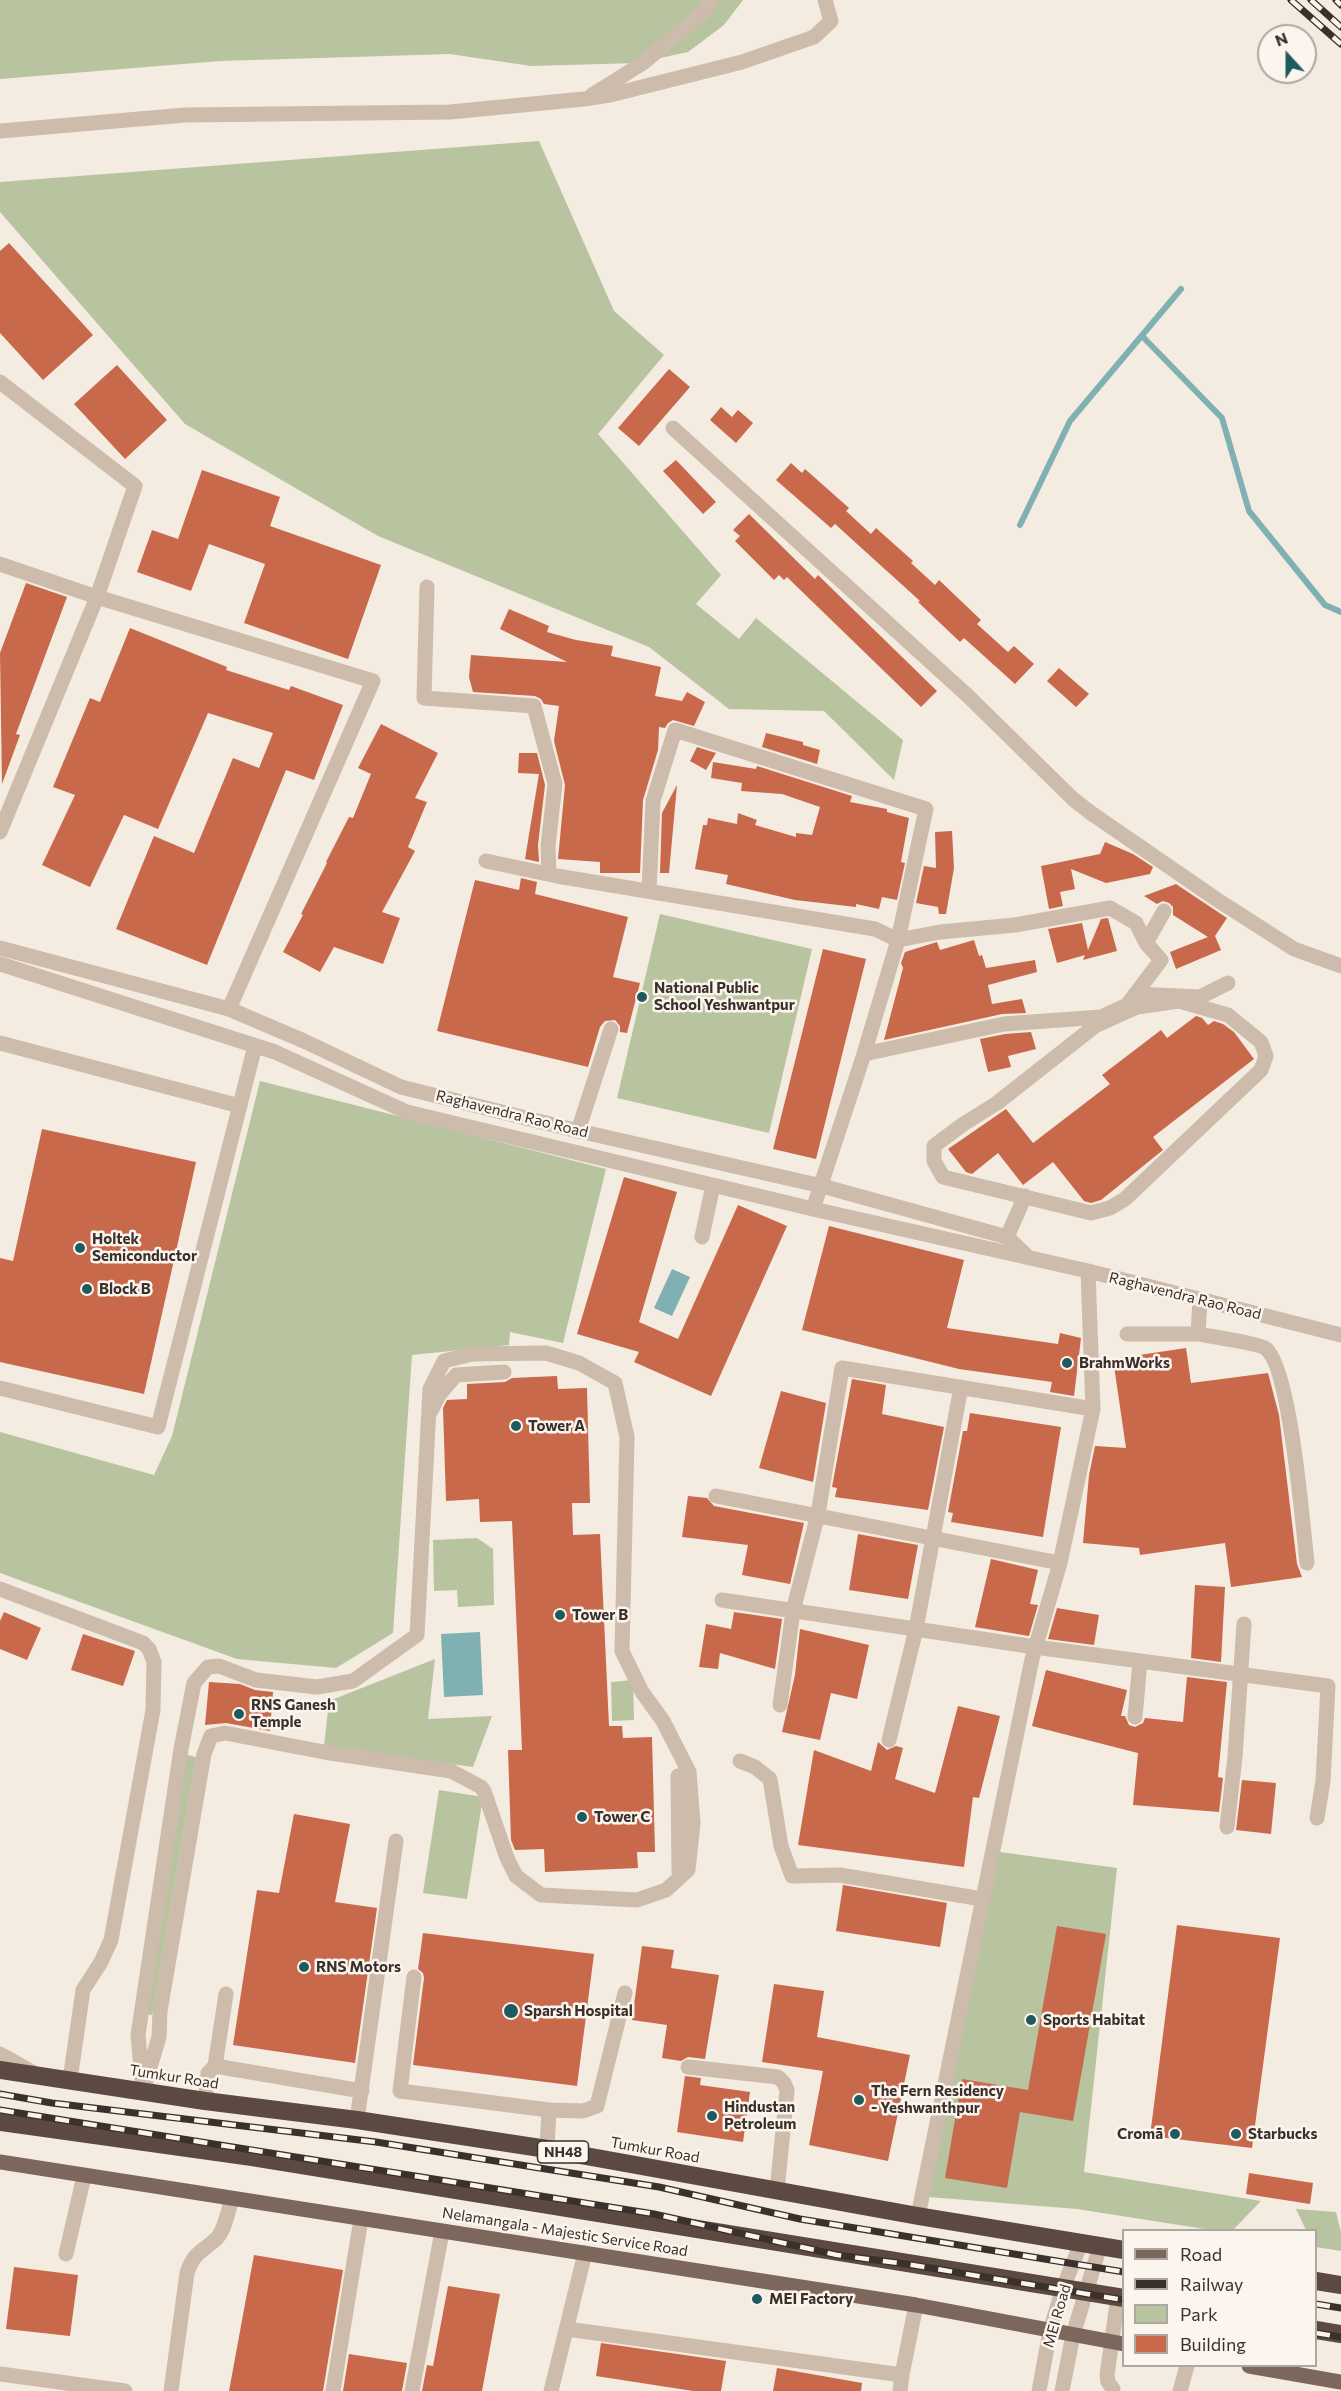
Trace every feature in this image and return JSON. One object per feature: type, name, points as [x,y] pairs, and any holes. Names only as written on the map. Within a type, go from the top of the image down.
[{"type":"highway","name":"Tumkur Road","points":[[0,2070],[547,2149],[918,2216],[1122,2250]]},
{"type":"highway","points":[[0,2122],[252,2157],[1121,2298]]},
{"type":"highway","points":[[1317,2281],[1341,2285]]},
{"type":"highway","points":[[1317,2330],[1341,2334]]},
{"type":"main road","name":"Nelamangala - Majestic Service Road","points":[[0,2162],[916,2305],[1117,2343]]},
{"type":"main road","points":[[1255,2367],[1341,2382]]},
{"type":"street","points":[[584,99],[643,63],[705,11],[711,0]]},
{"type":"street","points":[[0,131],[185,115],[450,112],[610,95],[742,62],[814,37],[831,21],[825,0]]},
{"type":"street","points":[[0,382],[135,486],[97,597],[0,832]]},
{"type":"street","points":[[673,428],[968,696],[1073,799],[1206,892],[1294,949],[1341,966]]},
{"type":"street","points":[[0,564],[97,597],[373,681],[228,1009]]},
{"type":"street","points":[[427,587],[424,698],[534,706],[555,784],[548,846],[549,874]]},
{"type":"street","points":[[649,891],[653,801],[675,729],[926,809],[898,940],[864,1054],[813,1209]]},
{"type":"street","points":[[486,861],[795,918],[875,929],[898,940],[940,932],[1015,925],[1110,908],[1136,923],[1146,943],[1161,960],[1127,1005],[1101,1017],[1004,1024],[864,1054]]},
{"type":"street","points":[[1146,943],[1164,911]]},
{"type":"street","name":"Raghavendra Rao Road","points":[[0,948],[228,1009],[304,1041],[401,1087],[578,1131],[822,1186],[1007,1238],[1029,1258]]},
{"type":"street","name":"Raghavendra Rao Road","points":[[0,964],[275,1052],[407,1112],[813,1209],[1088,1271],[1341,1335]]},
{"type":"street","points":[[1135,994],[1200,997],[1228,983]]},
{"type":"street","points":[[1179,1001],[1228,1015],[1261,1042],[1266,1056],[1261,1070],[1125,1199],[1110,1208],[1091,1213],[1025,1196],[943,1177],[934,1161],[934,1146],[997,1103],[1095,1026],[1137,1007],[1179,1001]]},
{"type":"street","points":[[578,1131],[611,1029]]},
{"type":"street","points":[[0,1043],[240,1106]]},
{"type":"street","points":[[0,1388],[158,1427],[255,1046]]},
{"type":"street","points":[[702,1237],[713,1185]]},
{"type":"street","points":[[1007,1238],[1025,1196]]},
{"type":"street","points":[[918,2216],[1035,1647],[1060,1563],[1093,1409],[1088,1271]]},
{"type":"street","points":[[1198,1334],[1200,1299]]},
{"type":"street","points":[[1127,1334],[1198,1334],[1265,1347],[1274,1359],[1287,1402],[1307,1563]]},
{"type":"street","points":[[546,1353],[579,1363],[615,1383],[627,1437],[622,1651],[642,1692],[663,1721],[689,1772],[693,1823],[688,1870],[666,1890],[637,1899],[541,1895],[516,1876],[507,1858],[484,1791],[451,1771],[324,1752],[225,1733],[211,1736],[204,1754],[160,2011],[159,2037],[143,2091],[138,2035],[181,1749],[194,1683],[208,1667],[219,1666],[256,1680],[317,1687],[352,1681],[417,1635],[430,1389],[444,1361],[472,1354],[546,1353]]},
{"type":"street","points":[[780,1705],[793,1611],[818,1514],[842,1368],[1093,1409]]},
{"type":"street","points":[[429,1417],[439,1395],[456,1375],[504,1372]]},
{"type":"street","points":[[889,1740],[916,1629],[961,1387]]},
{"type":"street","points":[[716,1496],[818,1514],[1060,1563]]},
{"type":"street","points":[[0,1589],[143,1642],[149,1649],[154,1662],[153,1710],[111,1940],[101,1962],[83,1990],[69,2080]]},
{"type":"street","points":[[722,1600],[1035,1647],[1328,1686],[1323,1781],[1317,1818]]},
{"type":"street","points":[[1227,1827],[1244,1624]]},
{"type":"street","points":[[1135,1717],[1140,1661]]},
{"type":"street","points":[[181,1749],[204,1754]]},
{"type":"street","points":[[740,1761],[755,1767],[770,1779],[781,1846],[792,1876],[840,1875],[982,1899]]},
{"type":"street","points":[[678,1776],[680,1877]]},
{"type":"street","points":[[357,2120],[396,1842]]},
{"type":"street","points":[[414,1977],[400,2091],[549,2110],[583,2111],[597,2106],[625,1993]]},
{"type":"street","points":[[205,2101],[208,2073],[215,2066],[226,1994]]},
{"type":"street","points":[[0,2054],[38,2076]]},
{"type":"street","points":[[215,2066],[362,2091]]},
{"type":"street","points":[[688,2067],[778,2078],[784,2082],[787,2090],[777,2191]]},
{"type":"street","points":[[547,2149],[549,2110]]},
{"type":"street","points":[[66,2254],[84,2175]]},
{"type":"street","points":[[171,2391],[187,2273],[193,2259],[203,2247],[218,2237],[232,2199]]},
{"type":"street","points":[[333,2391],[361,2219]]},
{"type":"street","points":[[412,2391],[442,2232]]},
{"type":"street","name":"MEI Road","points":[[1039,2391],[1050,2331],[1063,2288],[1081,2243]]},
{"type":"street","name":"MEI Road","points":[[1062,2391],[1073,2335],[1100,2246]]},
{"type":"street","points":[[551,2391],[585,2253]]},
{"type":"street","points":[[1113,2390],[1107,2375],[1117,2343],[1121,2298]]},
{"type":"street","points":[[900,2391],[916,2305]]},
{"type":"street","points":[[567,2329],[903,2375]]},
{"type":"street","points":[[1180,2391],[1187,2367]]},
{"type":"street","points":[[0,2374],[125,2391]]},
{"type":"green space","points":[[0,0],[743,0],[724,25],[688,52],[637,63],[531,66],[450,54],[220,61],[0,79]]},
{"type":"green space","points":[[539,141],[614,311],[664,355],[598,434],[721,575],[696,604],[739,639],[756,618],[903,740],[894,780],[824,711],[729,709],[649,647],[378,536],[185,424],[0,212],[0,182]]},
{"type":"green space","points":[[660,914],[812,949],[769,1133],[617,1098]]},
{"type":"green space","points":[[260,1081],[606,1169],[563,1343],[510,1332],[509,1345],[412,1355],[393,1633],[336,1668],[237,1659],[0,1573],[0,1432],[154,1475],[172,1436]]},
{"type":"green space","points":[[477,1538],[493,1549],[494,1605],[458,1607],[457,1590],[434,1591],[433,1540]]},
{"type":"green space","points":[[435,1659],[428,1719],[492,1716],[473,1767],[324,1746],[329,1701]]},
{"type":"green space","points":[[633,1680],[634,1720],[612,1721],[611,1682]]},
{"type":"green space","points":[[187,1755],[196,1757],[152,2015],[143,2014]]},
{"type":"green space","points":[[439,1790],[483,1797],[467,1899],[423,1893]]},
{"type":"green space","name":"Sports Habitat","points":[[993,1851],[1117,1868],[1084,2172],[1261,2201],[1234,2229],[1205,2229],[1077,2209],[929,2197]]},
{"type":"green space","points":[[1296,2209],[1336,2212],[1341,2232],[1341,2251],[1317,2247],[1317,2229],[1306,2229]]},
{"type":"water","points":[[672,1269],[690,1277],[672,1316],[654,1308]]},
{"type":"water","points":[[480,1632],[483,1695],[444,1697],[441,1634]]},
{"type":"building","points":[[9,243],[93,335],[43,380],[0,333],[0,251]]},
{"type":"building","points":[[117,365],[167,420],[125,459],[74,404]]},
{"type":"building","points":[[669,369],[690,387],[639,446],[618,428]]},
{"type":"building","points":[[721,407],[732,417],[738,410],[753,423],[736,443],[710,420]]},
{"type":"building","points":[[676,460],[716,502],[703,514],[663,471]]},
{"type":"building","points":[[791,463],[802,473],[805,469],[849,508],[846,511],[871,534],[876,528],[913,561],[911,563],[935,585],[939,580],[981,620],[977,624],[1008,652],[1014,646],[1034,664],[1015,684],[964,638],[960,642],[918,602],[920,601],[835,524],[831,528],[776,480]]},
{"type":"building","points":[[202,470],[280,497],[270,526],[381,565],[348,659],[244,623],[265,564],[209,544],[191,591],[137,572],[152,530],[178,539]]},
{"type":"building","points":[[749,514],[815,579],[818,575],[937,691],[921,707],[787,577],[784,580],[779,575],[774,580],[735,541],[740,536],[733,530]]},
{"type":"building","points":[[26,583],[67,597],[16,734],[20,735],[2,784],[0,653]]},
{"type":"building","points":[[509,609],[549,626],[547,632],[576,640],[613,646],[611,656],[661,667],[655,696],[682,701],[687,692],[705,702],[694,726],[673,720],[665,728],[659,727],[658,750],[643,800],[640,873],[600,873],[600,862],[558,859],[565,785],[554,741],[559,706],[544,704],[535,696],[473,692],[469,677],[471,655],[567,662],[500,629]]},
{"type":"building","points":[[130,628],[227,667],[226,670],[289,690],[291,686],[343,705],[314,780],[286,770],[207,965],[116,929],[154,836],[194,853],[233,758],[259,768],[273,733],[208,713],[158,829],[124,815],[90,887],[42,865],[75,795],[53,787],[90,698],[100,702]]},
{"type":"building","points":[[1059,668],[1089,694],[1076,707],[1047,681]]},
{"type":"building","points":[[381,724],[438,753],[415,798],[427,802],[408,847],[415,851],[382,912],[400,918],[383,964],[334,947],[320,972],[283,952],[349,817],[353,818],[371,774],[358,768]]},
{"type":"building","points":[[766,733],[803,742],[803,745],[820,750],[817,764],[762,747]]},
{"type":"building","points":[[697,747],[716,753],[706,770],[690,761]]},
{"type":"building","points":[[519,753],[537,753],[545,785],[538,845],[539,862],[525,859],[539,774],[518,773]]},
{"type":"building","points":[[713,762],[756,769],[757,766],[852,796],[850,802],[887,809],[887,812],[909,818],[901,862],[905,863],[897,900],[882,897],[879,909],[856,904],[856,907],[795,900],[726,884],[728,875],[695,869],[703,825],[707,825],[708,818],[737,824],[738,813],[757,820],[755,825],[796,837],[796,833],[812,835],[820,807],[782,794],[741,791],[742,783],[711,778]]},
{"type":"building","points":[[677,785],[669,873],[660,873],[662,813]]},
{"type":"building","points":[[952,831],[954,868],[946,914],[939,914],[938,907],[916,903],[924,866],[936,868],[935,832]]},
{"type":"building","points":[[1105,842],[1133,854],[1153,867],[1150,874],[1106,883],[1071,869],[1075,889],[1060,892],[1063,906],[1049,909],[1041,866],[1100,854]]},
{"type":"building","points":[[521,878],[537,882],[535,894],[628,917],[613,977],[640,983],[627,1033],[620,1032],[620,1026],[615,1020],[605,1021],[600,1027],[588,1067],[437,1031],[475,880],[519,890]]},
{"type":"building","points":[[1176,884],[1227,918],[1215,936],[1221,950],[1176,969],[1170,952],[1208,937],[1173,915],[1173,907],[1169,903],[1163,901],[1157,904],[1144,896]]},
{"type":"building","points":[[1108,918],[1117,951],[1083,960],[1085,955],[1057,963],[1048,929],[1082,923],[1088,950],[1101,919]]},
{"type":"building","points":[[974,940],[986,968],[1035,960],[1037,972],[988,985],[992,1004],[1022,999],[1026,1013],[1002,1014],[884,1040],[905,952],[937,942],[940,950]]},
{"type":"building","points":[[823,949],[866,959],[816,1159],[773,1149]]},
{"type":"building","points":[[1196,1016],[1202,1018],[1208,1025],[1214,1021],[1234,1032],[1254,1059],[1153,1137],[1163,1150],[1101,1200],[1091,1203],[1084,1201],[1053,1162],[1023,1185],[998,1153],[972,1174],[966,1172],[948,1149],[1006,1109],[1033,1143],[1110,1084],[1102,1075],[1161,1030],[1167,1038]]},
{"type":"building","points":[[1031,1032],[1036,1049],[1008,1056],[1011,1067],[988,1072],[980,1039]]},
{"type":"building","name":"Block B","points":[[42,1129],[196,1162],[144,1394],[0,1362],[0,1258],[13,1261]]},
{"type":"building","points":[[624,1177],[677,1192],[639,1322],[678,1339],[738,1205],[787,1226],[711,1396],[634,1362],[639,1352],[577,1334]]},
{"type":"building","points":[[829,1226],[964,1260],[947,1328],[1058,1344],[1060,1333],[1081,1338],[1074,1396],[1050,1392],[1052,1382],[959,1369],[802,1330]]},
{"type":"building","points":[[1186,1348],[1191,1383],[1268,1373],[1279,1415],[1297,1564],[1302,1577],[1231,1587],[1225,1543],[1140,1555],[1139,1548],[1083,1543],[1089,1475],[1095,1446],[1126,1448],[1113,1359]]},
{"type":"building","points":[[557,1376],[558,1389],[587,1388],[590,1503],[572,1503],[573,1535],[600,1534],[609,1726],[622,1726],[623,1738],[652,1737],[655,1852],[637,1852],[638,1868],[545,1872],[544,1849],[515,1850],[511,1840],[508,1750],[522,1750],[512,1521],[480,1522],[479,1499],[446,1501],[443,1408],[447,1400],[467,1399],[467,1384],[505,1382],[512,1378]]},
{"type":"building","points":[[852,1379],[886,1385],[882,1414],[944,1427],[928,1510],[835,1497],[837,1488],[832,1487]]},
{"type":"building","points":[[781,1391],[826,1403],[813,1482],[759,1468]]},
{"type":"building","points":[[970,1413],[1061,1427],[1043,1537],[951,1522],[953,1513],[948,1512],[963,1431],[967,1431]]},
{"type":"building","points":[[688,1496],[707,1498],[714,1506],[804,1523],[790,1584],[742,1575],[748,1545],[682,1537]]},
{"type":"building","points":[[858,1534],[918,1545],[908,1599],[849,1590]]},
{"type":"building","points":[[991,1559],[1038,1570],[1030,1604],[1038,1605],[1029,1636],[975,1627]]},
{"type":"building","points":[[1195,1585],[1225,1587],[1221,1662],[1191,1658]]},
{"type":"building","points":[[1057,1608],[1099,1615],[1094,1645],[1048,1639]]},
{"type":"building","points":[[4,1612],[41,1628],[27,1660],[0,1649],[0,1621]]},
{"type":"building","points":[[734,1612],[782,1619],[775,1669],[720,1653],[718,1669],[699,1667],[706,1624],[731,1629]]},
{"type":"building","points":[[800,1629],[869,1645],[857,1699],[831,1693],[820,1740],[782,1732],[795,1675]]},
{"type":"building","points":[[83,1634],[135,1651],[123,1686],[71,1670]]},
{"type":"building","points":[[1046,1670],[1127,1690],[1121,1716],[1125,1716],[1129,1725],[1135,1727],[1143,1723],[1145,1718],[1183,1722],[1187,1677],[1227,1682],[1218,1777],[1223,1778],[1219,1812],[1133,1805],[1138,1753],[1032,1726]]},
{"type":"building","name":"RNS Ganesh Temple","points":[[209,1682],[240,1684],[255,1690],[273,1692],[270,1731],[226,1723],[205,1725]]},
{"type":"building","points":[[958,1706],[1000,1716],[979,1798],[973,1797],[964,1867],[798,1845],[814,1750],[871,1771],[878,1742],[887,1750],[896,1746],[903,1748],[895,1779],[935,1793]]},
{"type":"building","points":[[1242,1780],[1276,1783],[1271,1834],[1236,1830]]},
{"type":"building","points":[[294,1814],[350,1824],[335,1902],[377,1908],[355,2063],[233,2045],[257,1890],[279,1893]]},
{"type":"building","points":[[843,1885],[947,1903],[940,1947],[836,1931]]},
{"type":"building","points":[[1177,1925],[1280,1938],[1252,2148],[1150,2136]]},
{"type":"building","points":[[1057,1926],[1106,1934],[1073,2121],[1020,2112],[1007,2188],[945,2178],[962,2079],[1028,2090]]},
{"type":"building","points":[[423,1933],[594,1954],[577,2086],[413,2065],[424,1978],[423,1973],[418,1969]]},
{"type":"building","points":[[642,1946],[674,1950],[671,1968],[719,1975],[705,2059],[688,2057],[681,2061],[662,2058],[667,2025],[632,2020]]},
{"type":"building","name":"The Fern Residency - Yeshwanthpur","points":[[774,1984],[824,1991],[817,2037],[910,2055],[888,2161],[809,2145],[823,2071],[762,2062]]},
{"type":"building","points":[[685,2076],[701,2078],[700,2085],[750,2092],[743,2142],[677,2132]]},
{"type":"building","points":[[1249,2173],[1313,2183],[1310,2204],[1246,2194]]},
{"type":"building","points":[[254,2255],[343,2270],[323,2391],[229,2391]]},
{"type":"building","points":[[14,2267],[78,2275],[70,2336],[6,2329]]},
{"type":"building","points":[[448,2286],[500,2294],[482,2391],[422,2391],[427,2365],[433,2366]]},
{"type":"building","points":[[601,2343],[726,2361],[721,2391],[693,2391],[596,2376]]},
{"type":"building","points":[[349,2354],[407,2363],[402,2391],[343,2391]]},
{"type":"building","points":[[777,2368],[862,2383],[861,2391],[773,2391]]},
{"type":"waterway","points":[[1020,525],[1070,421],[1181,289]]},
{"type":"waterway","points":[[1142,336],[1222,418],[1249,511],[1325,605],[1341,612]]},
{"type":"railway","points":[[1291,0],[1341,44]]},
{"type":"railway","points":[[1311,0],[1341,27]]},
{"type":"railway","points":[[1336,0],[1341,5]]},
{"type":"railway","points":[[0,2094],[52,2103],[376,2142],[659,2187],[800,2219],[1122,2272]]},
{"type":"railway","points":[[0,2110],[654,2214],[837,2255],[1122,2300]]},
{"type":"railway","points":[[1317,2304],[1341,2308]]},
{"type":"railway","points":[[1317,2333],[1341,2337]]},
{"type":"place","name":"National Public School Yeshwantpur","points":[[642,997]]},
{"type":"place","name":"Holtek Semiconductor","points":[[80,1248]]},
{"type":"place","name":"Block B","points":[[87,1289]]},
{"type":"place","name":"BrahmWorks","points":[[1067,1363]]},
{"type":"place","name":"Tower A","points":[[516,1426]]},
{"type":"place","name":"Tower B","points":[[560,1615]]},
{"type":"place","name":"RNS Ganesh Temple","points":[[239,1714]]},
{"type":"place","name":"Tower C","points":[[582,1817]]},
{"type":"place","name":"RNS Motors","points":[[304,1967]]},
{"type":"place","name":"Sparsh Hospital","points":[[511,2011]]},
{"type":"place","name":"Sports Habitat","points":[[1031,2020]]},
{"type":"place","name":"The Fern Residency - Yeshwanthpur","points":[[859,2100]]},
{"type":"place","name":"Hindustan Petroleum","points":[[712,2116]]},
{"type":"place","name":"Cromā","points":[[1175,2134]]},
{"type":"place","name":"Starbucks","points":[[1236,2134]]},
{"type":"place","name":"MEI Factory","points":[[757,2299]]}]
